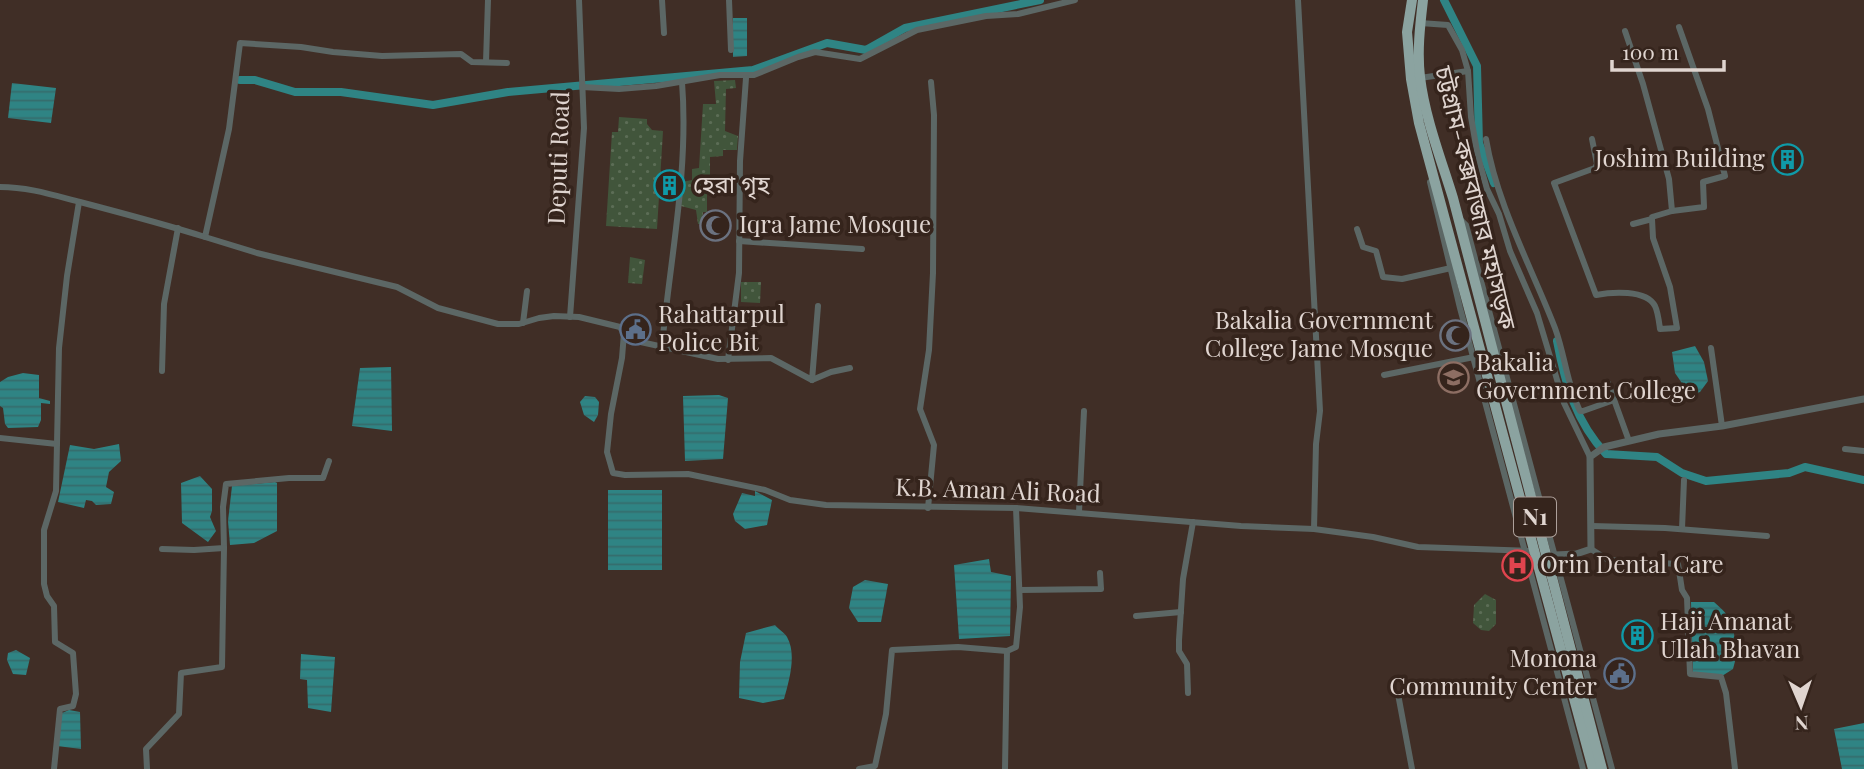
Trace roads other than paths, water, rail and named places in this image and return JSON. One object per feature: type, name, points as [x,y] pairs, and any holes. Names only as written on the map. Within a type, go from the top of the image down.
[{"type":"highway","name":"চট্টগ্রাম-কক্সবাজার মহাসড়ক","points":[[1412,0],[1407,32],[1411,79],[1419,123],[1457,216],[1602,769]]},
{"type":"highway","name":"চট্টগ্রাম-কক্সবাজার মহাসড়ক","points":[[1423,0],[1420,23],[1420,78],[1430,146],[1593,769]]},
{"type":"street","points":[[486,62],[488,0]]},
{"type":"street","name":"Deputi Road","points":[[570,317],[584,128],[579,0]]},
{"type":"street","points":[[662,0],[664,33]]},
{"type":"street","points":[[729,0],[731,50]]},
{"type":"street","points":[[582,87],[619,89],[720,75],[754,75],[815,52],[860,59],[916,30],[986,16],[1018,14],[1075,0]]},
{"type":"street","points":[[1298,0],[1320,411],[1316,444],[1314,529]]},
{"type":"street","points":[[1420,23],[1448,25],[1462,50],[1468,71],[1471,117],[1478,157],[1487,189],[1537,313],[1564,403],[1593,454],[1591,549]]},
{"type":"street","points":[[1633,223],[1672,211],[1704,207],[1703,182],[1725,176],[1708,109],[1679,27]]},
{"type":"street","points":[[1625,31],[1643,84],[1668,179],[1672,211]]},
{"type":"street","points":[[205,237],[229,129],[240,43],[382,55],[461,54],[472,62],[507,63]]},
{"type":"street","points":[[1420,78],[1468,71]]},
{"type":"street","points":[[729,360],[739,273],[740,161],[746,78]]},
{"type":"street","points":[[662,346],[677,229],[684,125],[682,82]]},
{"type":"street","points":[[928,508],[934,446],[920,409],[929,349],[933,273],[934,114],[931,82]]},
{"type":"street","points":[[1486,139],[1490,159],[1520,243],[1555,329],[1569,371],[1574,399],[1583,411],[1614,400]]},
{"type":"street","points":[[1592,139],[1597,164],[1595,168],[1554,183],[1595,295],[1615,291],[1646,298],[1655,306],[1660,329],[1677,328],[1670,288],[1653,238],[1652,219]]},
{"type":"street","points":[[1430,146],[1424,159],[1583,769]]},
{"type":"street","points":[[0,187],[21,187],[140,216],[257,253],[397,287],[426,304],[498,324],[523,323],[539,317],[570,317],[608,323],[620,327],[627,339],[729,360],[771,358],[812,380]]},
{"type":"street","points":[[54,769],[60,709],[73,706],[76,694],[74,653],[55,642],[54,606],[47,596],[44,584],[44,530],[56,491],[59,348],[66,276],[79,202]]},
{"type":"street","points":[[1457,216],[1466,225],[1587,685],[1612,769]]},
{"type":"street","points":[[162,371],[164,304],[178,229]]},
{"type":"street","points":[[1357,229],[1363,247],[1376,251],[1383,277],[1402,279],[1451,268]]},
{"type":"street","points":[[739,242],[862,249]]},
{"type":"street","points":[[523,323],[527,291]]},
{"type":"street","points":[[812,380],[818,306]]},
{"type":"street","name":"K.B. Aman Ali Road","points":[[624,333],[622,358],[613,395],[607,452],[613,473],[688,474],[765,490],[790,500],[827,505],[1016,508],[1314,529],[1373,537],[1418,547],[1527,550]]},
{"type":"street","points":[[1711,348],[1722,426]]},
{"type":"street","points":[[1384,375],[1474,357]]},
{"type":"street","points":[[812,380],[850,368]]},
{"type":"street","points":[[1608,383],[1629,441]]},
{"type":"street","points":[[1593,454],[1604,447],[1629,441],[1864,399]]},
{"type":"street","points":[[1079,513],[1084,411]]},
{"type":"street","points":[[0,438],[57,444]]},
{"type":"street","points":[[1845,449],[1864,451]]},
{"type":"street","points":[[147,769],[146,749],[179,713],[181,673],[222,667],[223,507],[226,484],[323,478],[329,461]]},
{"type":"street","points":[[1682,529],[1685,480]]},
{"type":"street","points":[[859,769],[876,768],[886,714],[892,650],[958,647],[1007,650],[1016,647],[1020,590],[1016,508]]},
{"type":"street","points":[[1188,693],[1187,664],[1179,651],[1183,579],[1193,522]]},
{"type":"street","points":[[1592,526],[1682,529],[1767,536]]},
{"type":"street","points":[[162,549],[224,548]]},
{"type":"street","points":[[1552,554],[1576,554],[1591,549]]},
{"type":"street","points":[[1591,549],[1608,560],[1678,564],[1682,590],[1688,598],[1690,674],[1721,677],[1727,693],[1735,769]]},
{"type":"street","points":[[1020,590],[1101,589],[1100,573]]},
{"type":"street","points":[[1136,616],[1181,612]]},
{"type":"street","points":[[1005,769],[1007,650]]},
{"type":"street","points":[[1398,694],[1412,769]]},
{"type":"water","points":[[733,18],[747,18],[747,56],[733,57]]},
{"type":"water","points":[[12,83],[56,88],[51,123],[8,118]]},
{"type":"water","points":[[1695,346],[1704,362],[1708,381],[1700,392],[1690,395],[1675,373],[1672,352]]},
{"type":"water","points":[[391,367],[392,431],[352,426],[360,368]]},
{"type":"water","points":[[23,373],[39,375],[39,398],[50,401],[50,404],[41,403],[41,420],[38,427],[8,428],[3,408],[0,406],[0,382]]},
{"type":"water","points":[[719,395],[728,398],[723,459],[685,461],[683,396]]},
{"type":"water","points":[[585,396],[595,397],[599,402],[598,415],[594,422],[584,415],[580,402]]},
{"type":"water","points":[[119,444],[121,461],[109,472],[106,487],[114,492],[111,504],[96,505],[86,500],[84,508],[58,502],[70,445],[94,449]]},
{"type":"water","points":[[200,476],[212,489],[210,517],[216,531],[208,542],[182,523],[181,483]]},
{"type":"water","points":[[275,482],[277,531],[254,543],[230,545],[228,521],[232,486]]},
{"type":"water","points":[[608,490],[662,490],[662,570],[608,570]]},
{"type":"water","points":[[755,491],[772,500],[767,525],[745,529],[735,521],[733,514],[742,493],[755,496]]},
{"type":"water","points":[[989,559],[991,572],[1011,576],[1010,636],[959,639],[954,565]]},
{"type":"water","points":[[865,580],[888,584],[881,622],[858,622],[849,608],[853,587]]},
{"type":"water","points":[[1691,602],[1714,602],[1730,620],[1735,645],[1739,646],[1733,669],[1722,676],[1693,673]]},
{"type":"water","points":[[775,625],[787,637],[791,651],[791,668],[784,699],[763,703],[739,698],[740,662],[746,633]]},
{"type":"water","points":[[16,650],[30,658],[26,675],[13,674],[7,660],[8,653]]},
{"type":"water","points":[[301,654],[335,657],[331,712],[308,708],[307,680],[300,679]]},
{"type":"water","points":[[69,710],[80,712],[81,749],[57,746],[62,713]]},
{"type":"water","points":[[1864,723],[1864,769],[1842,769],[1834,729]]},
{"type":"waterway","points":[[240,80],[255,80],[295,92],[341,92],[433,105],[508,92],[753,70],[827,43],[866,50],[905,28],[1040,0]]},
{"type":"waterway","points":[[1444,0],[1477,66],[1479,143],[1494,183]]},
{"type":"waterway","points":[[1557,341],[1579,416],[1606,454],[1657,457],[1682,473],[1706,481],[1789,473],[1805,467],[1864,480]]},
{"type":"place","name":"Joshim Building","points":[[1788,159]]},
{"type":"place","name":"হেরা গৃহ","points":[[670,185]]},
{"type":"place","name":"Iqra Jame Mosque","points":[[716,225]]},
{"type":"place","name":"Rahattarpul Police Bit","points":[[635,329]]},
{"type":"place","name":"Bakalia Government College Jame Mosque","points":[[1456,335]]},
{"type":"place","name":"Bakalia Government College","points":[[1453,377]]},
{"type":"place","name":"Orin Dental Care","points":[[1517,565]]},
{"type":"place","name":"Haji Amanat Ullah Bhavan","points":[[1637,636]]},
{"type":"place","name":"Monona Community Center","points":[[1620,673]]}]
